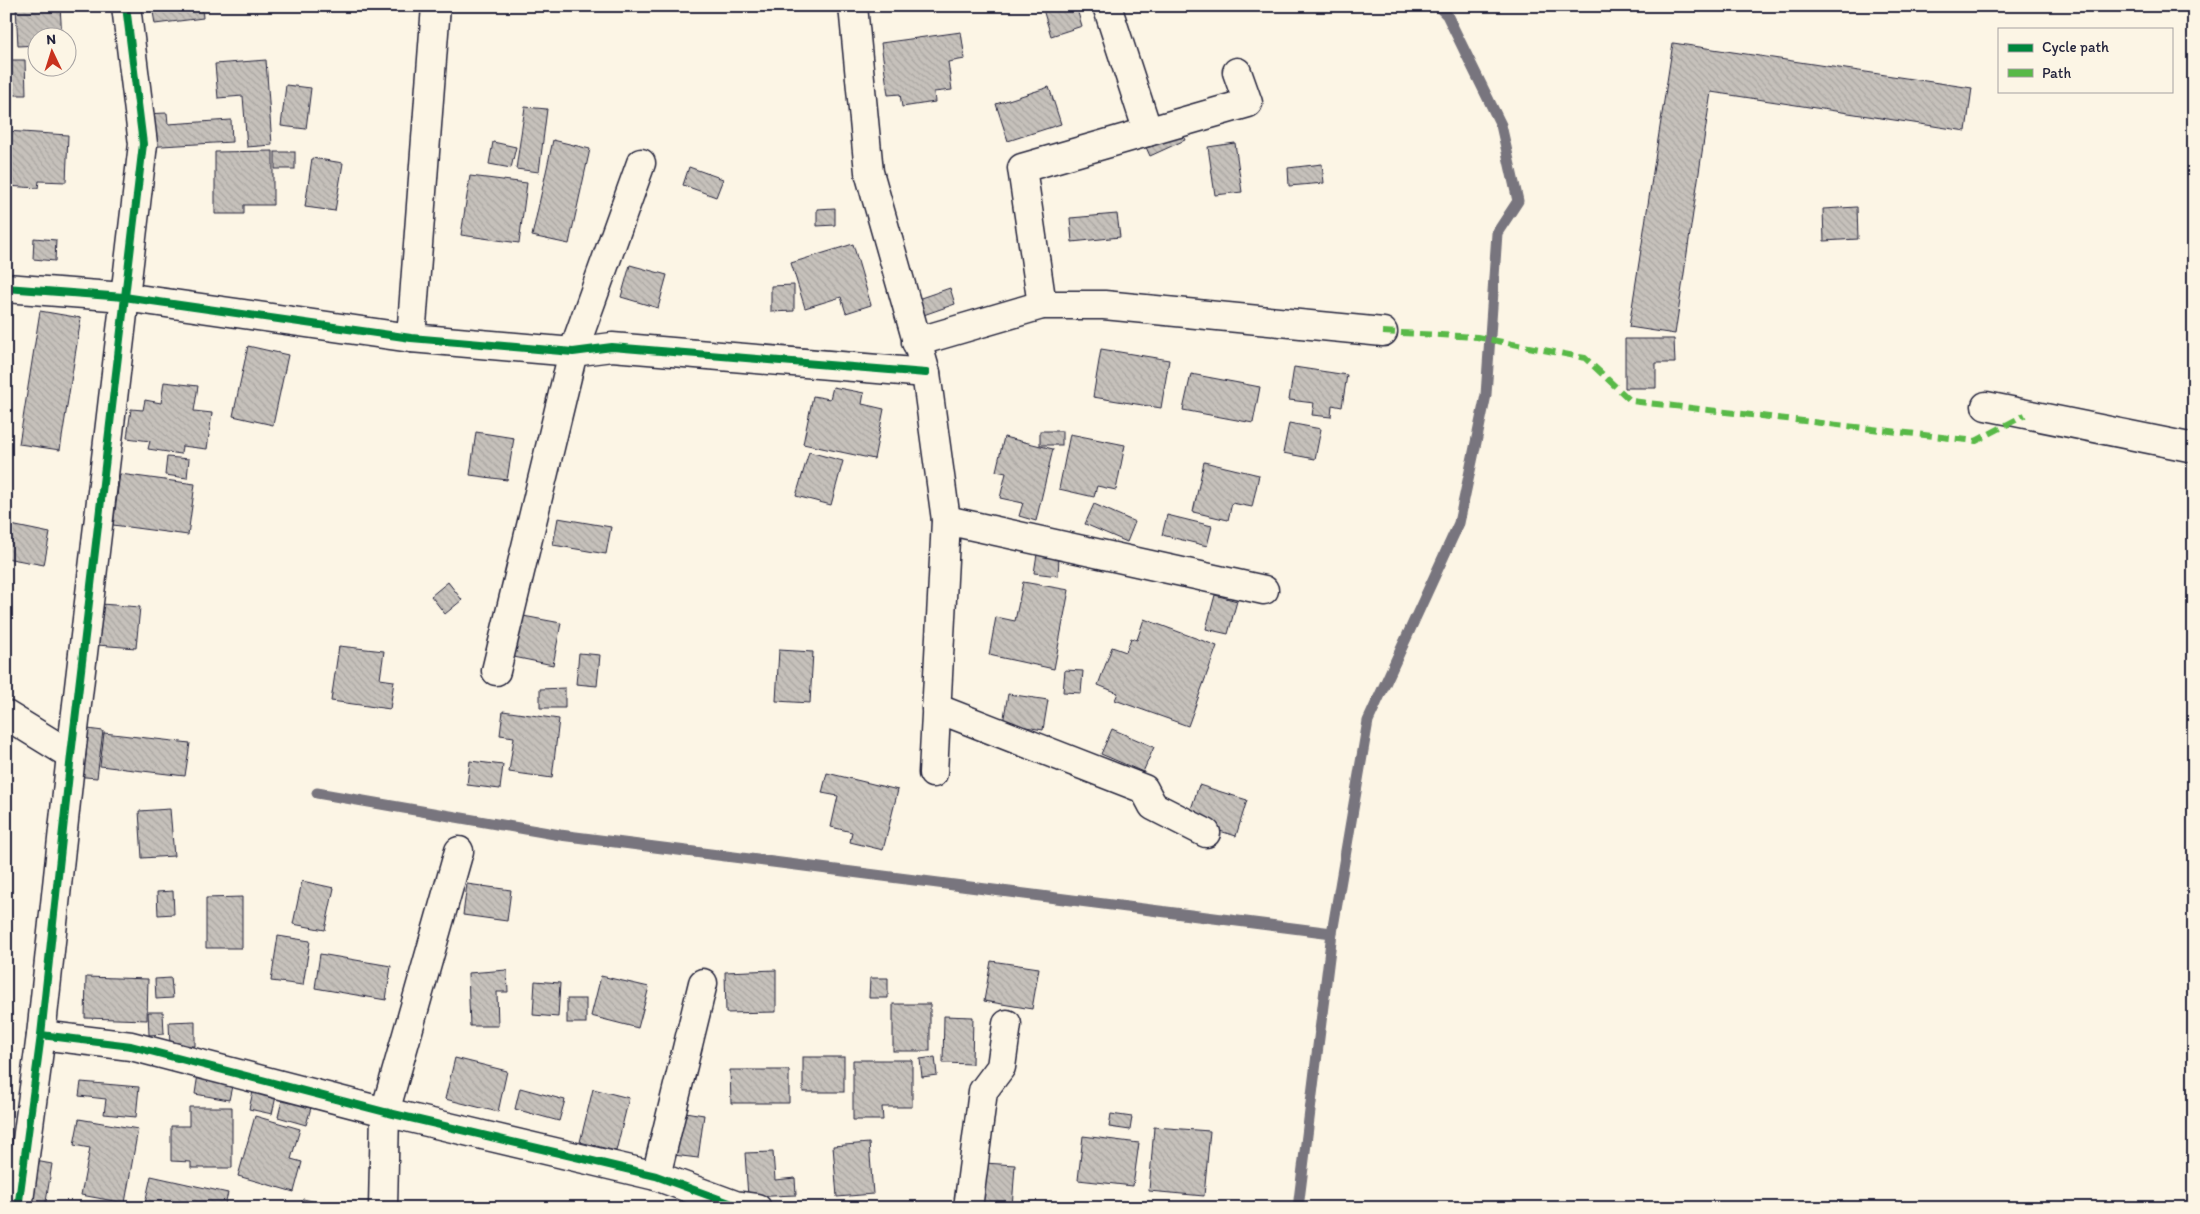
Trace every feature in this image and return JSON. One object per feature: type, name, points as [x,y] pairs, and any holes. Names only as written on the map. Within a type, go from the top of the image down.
[{"type":"street","points":[[18,1208],[41,1035],[71,755],[143,144],[126,6]]},
{"type":"street","points":[[411,338],[436,6]]},
{"type":"street","points":[[853,6],[869,172],[926,373],[946,520],[933,773]]},
{"type":"street","points":[[1107,6],[1148,132]]},
{"type":"street","points":[[1042,305],[1022,168],[1248,103],[1236,72]]},
{"type":"street","points":[[496,671],[573,352],[641,163]]},
{"type":"street","points":[[6,288],[124,297],[411,338],[573,352],[612,347],[926,373]]},
{"type":"street","points":[[916,342],[1042,305],[1104,306],[1383,332]]},
{"type":"street","points":[[1986,406],[2194,448]]},
{"type":"street","points":[[946,520],[1264,590]]},
{"type":"street","points":[[936,708],[1144,789],[1153,806],[1206,833]]},
{"type":"street","points":[[6,715],[71,755]]},
{"type":"street","points":[[383,1208],[385,1112],[459,851]]},
{"type":"street","points":[[656,1176],[703,983]]},
{"type":"street","points":[[968,1208],[983,1091],[1001,1067],[1007,1024]]},
{"type":"street","points":[[41,1035],[131,1046],[385,1112],[656,1176],[735,1205],[757,1208]]},
{"type":"building","points":[[16,6],[60,6],[61,28],[28,28],[28,46],[18,46]]},
{"type":"building","points":[[152,6],[202,6],[203,18],[155,24]]},
{"type":"building","points":[[1042,6],[1076,6],[1082,26],[1051,36]]},
{"type":"building","points":[[961,32],[965,59],[948,62],[952,90],[934,92],[935,102],[902,107],[900,94],[888,95],[881,43]]},
{"type":"building","points":[[1673,43],[1972,88],[1966,131],[1711,92],[1675,334],[1629,327]]},
{"type":"building","points":[[6,60],[25,60],[26,95],[6,95]]},
{"type":"building","points":[[266,60],[272,145],[247,147],[243,96],[218,98],[215,64]]},
{"type":"building","points":[[286,85],[311,88],[306,129],[281,126]]},
{"type":"building","points":[[1049,87],[1061,124],[1008,141],[996,104]]},
{"type":"building","points":[[6,104],[11,104],[9,122],[6,122]]},
{"type":"building","points":[[525,107],[547,109],[539,172],[516,169]]},
{"type":"building","points":[[167,113],[168,124],[231,120],[232,142],[144,147],[142,114]]},
{"type":"building","points":[[1176,121],[1185,140],[1150,156],[1141,136]]},
{"type":"building","points":[[6,131],[68,135],[66,182],[39,181],[38,188],[6,186]]},
{"type":"building","points":[[553,140],[590,149],[569,244],[532,236]]},
{"type":"building","points":[[493,142],[516,147],[511,168],[489,164]]},
{"type":"building","points":[[1235,143],[1242,192],[1215,195],[1208,147]]},
{"type":"building","points":[[273,151],[273,205],[244,205],[244,214],[215,214],[215,152]]},
{"type":"building","points":[[275,152],[295,152],[295,169],[275,169]]},
{"type":"building","points":[[312,158],[343,163],[335,211],[305,207]]},
{"type":"building","points":[[1322,164],[1324,183],[1289,186],[1288,168]]},
{"type":"building","points":[[689,167],[723,179],[716,197],[683,185]]},
{"type":"building","points":[[470,176],[527,183],[519,243],[461,235]]},
{"type":"building","points":[[1857,207],[1858,239],[1824,241],[1823,209]]},
{"type":"building","points":[[835,208],[835,225],[817,226],[817,209]]},
{"type":"building","points":[[1117,214],[1120,237],[1072,242],[1070,218]]},
{"type":"building","points":[[34,238],[56,240],[55,261],[33,259]]},
{"type":"building","points":[[853,244],[871,305],[846,313],[841,297],[805,308],[791,263]]},
{"type":"building","points":[[630,265],[667,275],[658,308],[621,297]]},
{"type":"building","points":[[794,285],[794,311],[771,312],[771,286]]},
{"type":"building","points":[[950,288],[955,304],[915,318],[909,302]]},
{"type":"building","points":[[40,311],[81,318],[60,450],[19,444]]},
{"type":"building","points":[[1625,339],[1674,339],[1675,363],[1656,363],[1656,388],[1625,388]]},
{"type":"building","points":[[248,346],[288,355],[273,425],[233,416]]},
{"type":"building","points":[[1101,349],[1169,360],[1161,408],[1093,397]]},
{"type":"building","points":[[1294,367],[1347,375],[1342,407],[1332,405],[1331,417],[1312,415],[1314,403],[1289,400]]},
{"type":"building","points":[[1191,374],[1260,387],[1253,423],[1183,410]]},
{"type":"building","points":[[164,382],[198,386],[194,411],[212,413],[207,449],[182,446],[181,454],[148,449],[150,441],[127,438],[131,409],[143,410],[145,400],[161,403]]},
{"type":"building","points":[[833,387],[864,393],[862,404],[884,409],[874,459],[803,444],[813,396],[830,399]]},
{"type":"building","points":[[1289,423],[1321,429],[1315,459],[1283,453]]},
{"type":"building","points":[[1040,431],[1062,431],[1062,445],[1040,445]]},
{"type":"building","points":[[476,432],[514,438],[507,480],[470,475]]},
{"type":"building","points":[[1070,434],[1125,445],[1116,490],[1097,486],[1094,497],[1059,489]]},
{"type":"building","points":[[1004,437],[1053,449],[1036,521],[1019,516],[1023,503],[1000,498],[1006,473],[996,471]]},
{"type":"building","points":[[809,452],[843,461],[831,505],[796,496]]},
{"type":"building","points":[[167,457],[189,459],[187,478],[165,475]]},
{"type":"building","points":[[1204,462],[1259,475],[1252,507],[1232,503],[1228,520],[1193,512]]},
{"type":"building","points":[[120,474],[195,484],[188,535],[113,525]]},
{"type":"building","points":[[1094,504],[1135,522],[1127,542],[1085,524]]},
{"type":"building","points":[[1167,515],[1212,526],[1207,546],[1162,535]]},
{"type":"building","points":[[558,518],[611,527],[606,554],[553,545]]},
{"type":"building","points":[[6,524],[50,533],[44,565],[6,558]]},
{"type":"building","points":[[1037,554],[1059,557],[1058,576],[1034,573]]},
{"type":"building","points":[[448,582],[462,600],[445,614],[431,596]]},
{"type":"building","points":[[1023,582],[1069,590],[1054,669],[989,655],[996,617],[1015,621]]},
{"type":"building","points":[[1215,595],[1237,601],[1228,634],[1206,629]]},
{"type":"building","points":[[88,603],[140,607],[136,648],[84,644]]},
{"type":"building","points":[[507,613],[561,623],[553,665],[499,654]]},
{"type":"building","points":[[1144,619],[1217,646],[1188,726],[1115,700],[1118,693],[1098,685],[1112,647],[1126,652],[1131,638],[1137,640]]},
{"type":"building","points":[[339,646],[384,651],[380,679],[394,681],[390,709],[331,701]]},
{"type":"building","points":[[779,650],[813,652],[810,703],[776,701]]},
{"type":"building","points":[[579,653],[600,655],[597,686],[576,684]]},
{"type":"building","points":[[1065,670],[1083,671],[1081,693],[1063,692]]},
{"type":"building","points":[[565,688],[565,708],[540,708],[540,689]]},
{"type":"building","points":[[1008,694],[1048,700],[1043,730],[1003,723]]},
{"type":"building","points":[[503,711],[559,719],[552,778],[509,772],[514,737],[500,735]]},
{"type":"building","points":[[80,728],[103,731],[97,778],[74,776]]},
{"type":"building","points":[[1112,729],[1154,747],[1143,772],[1101,754]]},
{"type":"building","points":[[104,733],[190,743],[185,776],[100,766]]},
{"type":"building","points":[[470,761],[503,765],[500,789],[467,785]]},
{"type":"building","points":[[827,773],[898,790],[883,850],[850,842],[852,832],[831,827],[838,796],[822,793]]},
{"type":"building","points":[[1199,785],[1247,800],[1236,836],[1187,821]]},
{"type":"building","points":[[170,809],[174,856],[142,858],[139,811]]},
{"type":"building","points":[[302,881],[334,888],[325,930],[293,924]]},
{"type":"building","points":[[467,884],[511,890],[507,921],[463,915]]},
{"type":"building","points":[[173,891],[174,914],[158,915],[157,892]]},
{"type":"building","points":[[242,897],[242,948],[206,948],[206,898]]},
{"type":"building","points":[[278,936],[310,941],[303,985],[271,981]]},
{"type":"building","points":[[320,954],[391,966],[386,1000],[315,988]]},
{"type":"building","points":[[991,961],[1039,968],[1032,1009],[984,1001]]},
{"type":"building","points":[[507,970],[508,992],[497,992],[498,1026],[470,1026],[468,973]]},
{"type":"building","points":[[776,970],[776,1012],[726,1013],[725,972]]},
{"type":"building","points":[[601,976],[649,987],[638,1028],[591,1016]]},
{"type":"building","points":[[86,977],[148,979],[147,1020],[85,1018]]},
{"type":"building","points":[[171,978],[173,998],[156,999],[155,979]]},
{"type":"building","points":[[870,978],[888,978],[888,998],[869,998]]},
{"type":"building","points":[[535,981],[560,983],[558,1017],[533,1015]]},
{"type":"building","points":[[567,999],[586,999],[586,1023],[567,1023]]},
{"type":"building","points":[[893,1004],[930,1004],[930,1051],[893,1051]]},
{"type":"building","points":[[148,1012],[163,1012],[164,1034],[149,1035]]},
{"type":"building","points":[[944,1016],[973,1017],[972,1064],[943,1063]]},
{"type":"building","points":[[195,1021],[195,1046],[170,1047],[169,1022]]},
{"type":"building","points":[[803,1057],[844,1057],[844,1092],[803,1092]]},
{"type":"building","points":[[935,1057],[937,1075],[922,1077],[920,1059]]},
{"type":"building","points":[[455,1058],[507,1071],[498,1112],[445,1099]]},
{"type":"building","points":[[853,1060],[912,1060],[912,1107],[882,1107],[883,1120],[853,1120]]},
{"type":"building","points":[[730,1070],[789,1070],[789,1103],[731,1103]]},
{"type":"building","points":[[198,1074],[233,1081],[229,1100],[195,1094]]},
{"type":"building","points":[[81,1082],[139,1087],[136,1117],[104,1114],[106,1099],[79,1096]]},
{"type":"building","points":[[254,1087],[277,1092],[272,1114],[249,1109]]},
{"type":"building","points":[[520,1088],[565,1100],[559,1121],[515,1109]]},
{"type":"building","points":[[593,1089],[629,1098],[616,1151],[580,1142]]},
{"type":"building","points":[[283,1096],[312,1104],[306,1125],[278,1117]]},
{"type":"building","points":[[189,1107],[232,1107],[232,1168],[191,1168],[191,1162],[171,1161],[171,1126],[189,1126]]},
{"type":"building","points":[[685,1112],[704,1115],[698,1158],[657,1153],[660,1133],[681,1136]]},
{"type":"building","points":[[1111,1114],[1132,1117],[1130,1130],[1109,1127]]},
{"type":"building","points":[[255,1116],[300,1129],[291,1159],[302,1162],[294,1192],[238,1176]]},
{"type":"building","points":[[79,1119],[138,1129],[125,1203],[81,1195],[90,1148],[74,1145]]},
{"type":"building","points":[[1154,1127],[1210,1131],[1204,1196],[1149,1191]]},
{"type":"building","points":[[1083,1136],[1139,1143],[1133,1186],[1078,1180]]},
{"type":"building","points":[[869,1143],[873,1194],[837,1197],[833,1146]]},
{"type":"building","points":[[773,1152],[775,1180],[795,1178],[796,1195],[748,1197],[745,1153]]},
{"type":"building","points":[[19,1158],[52,1164],[45,1208],[11,1208]]},
{"type":"building","points":[[969,1162],[1015,1165],[1012,1208],[966,1208]]},
{"type":"building","points":[[151,1176],[228,1193],[224,1208],[144,1208]]},
{"type":"building","points":[[303,1199],[347,1208],[301,1208]]},
{"type":"waterway","points":[[1298,1208],[1332,933],[1368,721],[1459,523],[1486,395],[1497,233],[1518,201],[1501,125],[1447,15],[1438,6]]},
{"type":"waterway","points":[[317,793],[560,835],[1332,933]]},
{"type":"marked path","points":[[1383,332],[1477,337],[1585,358],[1631,401],[1976,441],[2025,415]]},
{"type":"cycle path","points":[[18,1208],[41,1035],[71,755],[143,144],[126,6]]},
{"type":"cycle path","points":[[6,288],[124,297],[411,338],[573,352],[612,347],[926,373]]},
{"type":"cycle path","points":[[41,1035],[131,1046],[385,1112],[656,1176],[735,1205],[757,1208]]}]
